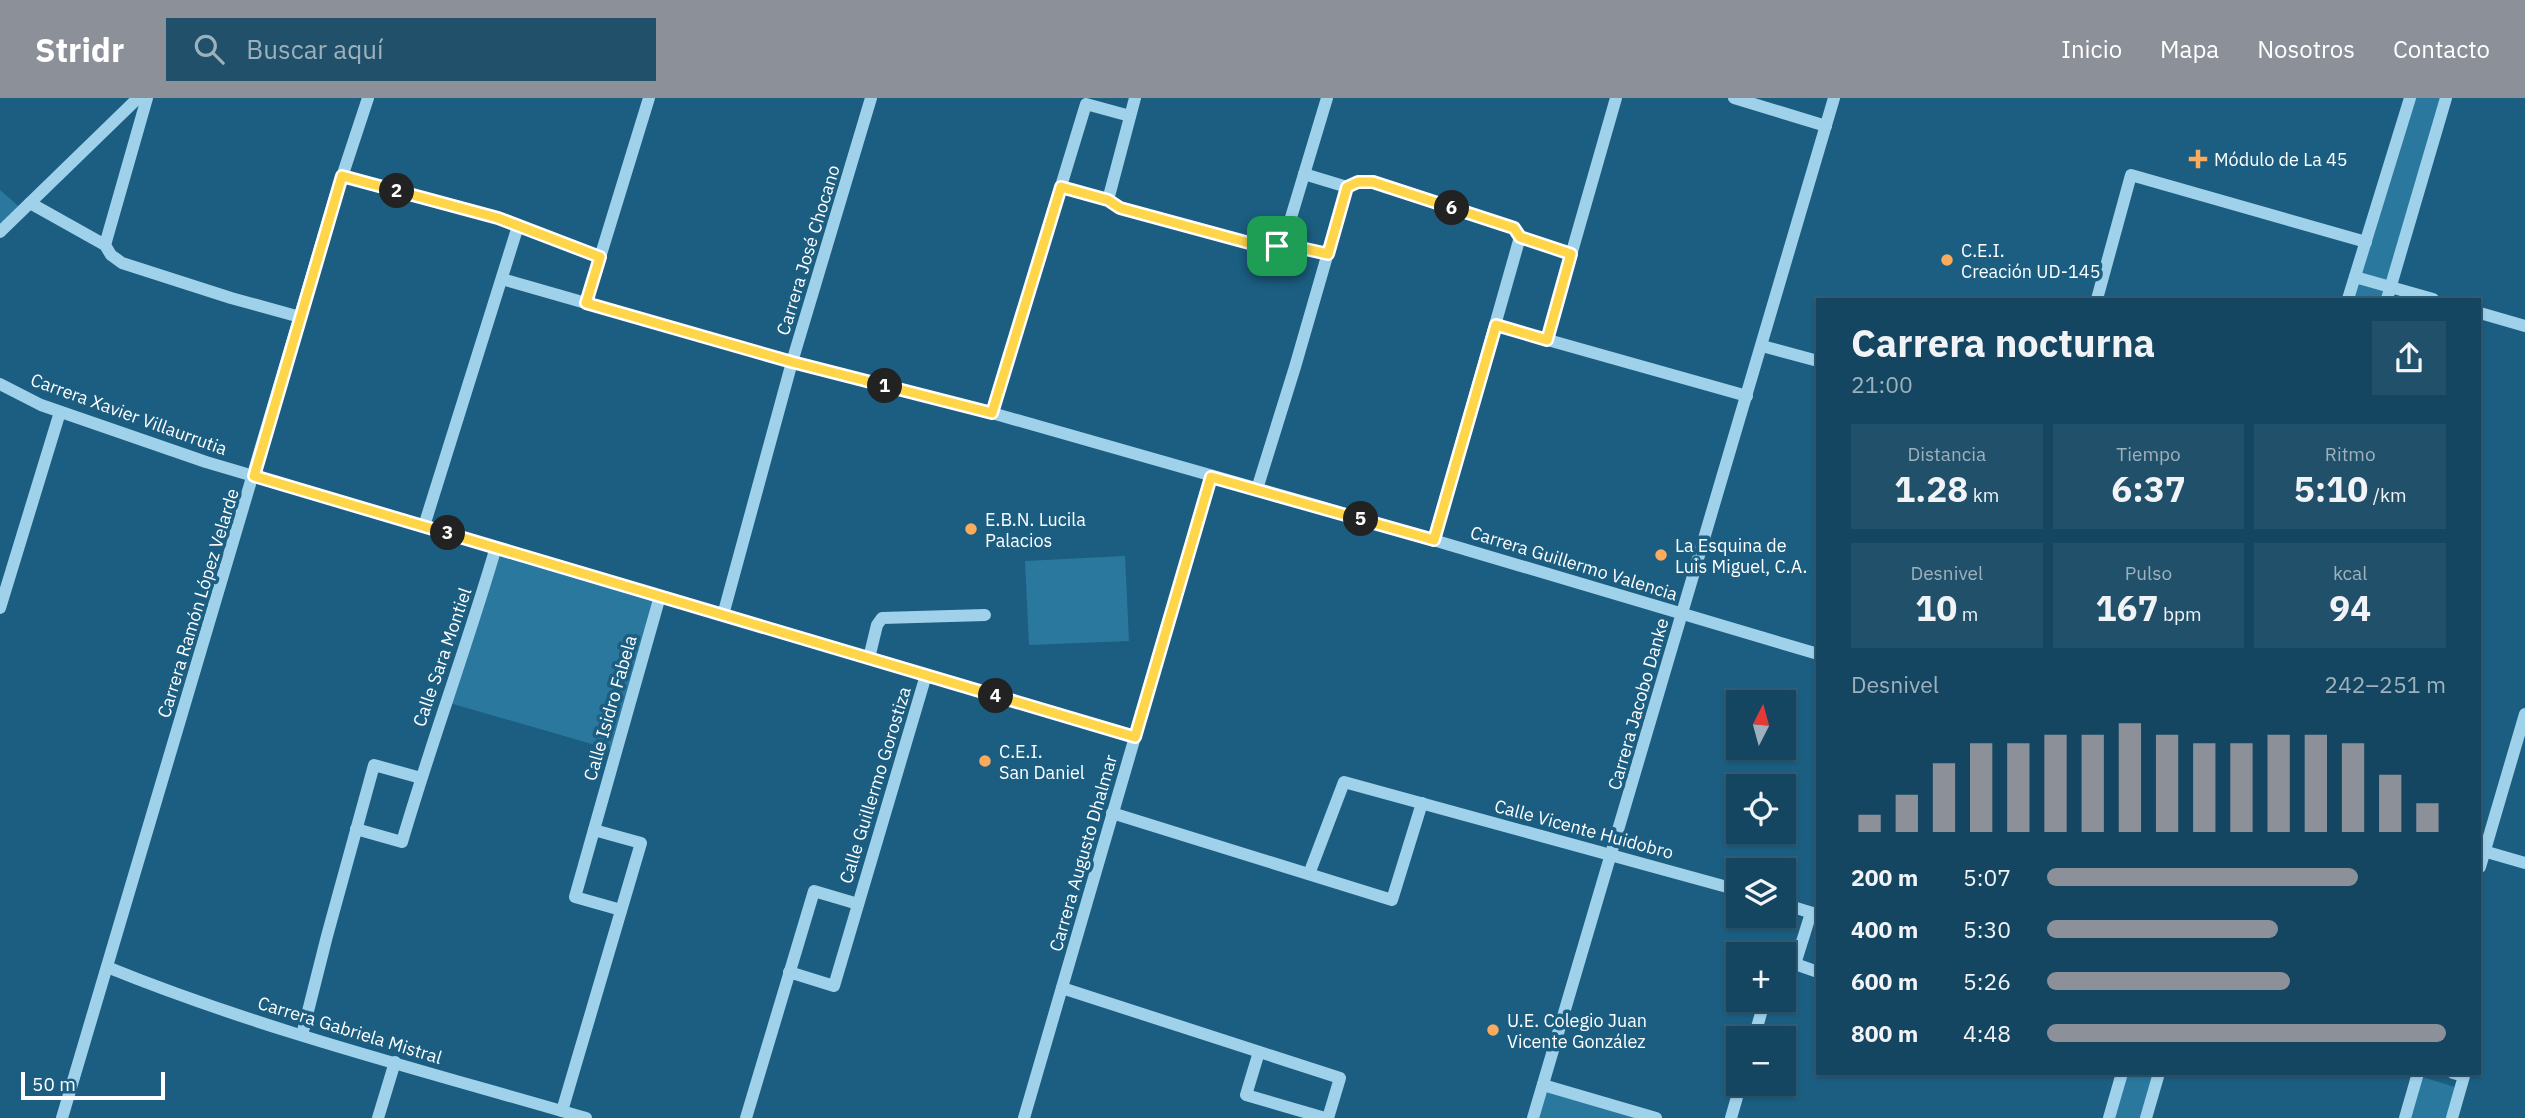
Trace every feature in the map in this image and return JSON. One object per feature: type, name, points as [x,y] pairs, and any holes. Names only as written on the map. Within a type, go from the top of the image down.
[{"type":"street","points":[[0,232],[138,98]]},
{"type":"street","points":[[105,245],[147,98]]},
{"type":"street","name":"Carrera Ramón López Velarde","points":[[62,1118],[342,176],[368,98]]},
{"type":"street","points":[[586,303],[649,98]]},
{"type":"street","name":"Carrera José Chocano","points":[[723,615],[792,362],[872,98]]},
{"type":"street","points":[[1108,200],[1135,98]]},
{"type":"street","points":[[1283,244],[1327,98]]},
{"type":"street","points":[[1547,340],[1616,98]]},
{"type":"street","points":[[1734,98],[1826,126]]},
{"type":"street","name":"Carrera Jacobo Danke","points":[[1533,1118],[1834,98]]},
{"type":"street","points":[[2348,298],[2410,98]]},
{"type":"street","points":[[2388,293],[2446,98]]},
{"type":"street","points":[[992,413],[1086,104],[1130,116]]},
{"type":"street","points":[[1304,174],[1347,187],[1358,182],[1373,182],[1514,228],[1520,237],[1571,254]]},
{"type":"street","points":[[2097,298],[2131,175],[2366,242]]},
{"type":"street","points":[[342,176],[518,226],[600,257]]},
{"type":"street","points":[[1061,187],[1108,200],[1120,208],[1264,247],[1283,244],[1328,254]]},
{"type":"street","points":[[1257,489],[1347,187]]},
{"type":"street","points":[[30,203],[105,245],[111,255],[122,263],[300,317]]},
{"type":"street","points":[[424,526],[496,289],[502,279],[518,226]]},
{"type":"street","points":[[1434,540],[1520,237]]},
{"type":"street","points":[[2355,277],[2388,293],[2426,298]]},
{"type":"street","name":"Carrera Guillermo Valencia","points":[[502,279],[792,362],[992,413],[1816,653]]},
{"type":"street","points":[[2481,313],[2525,326]]},
{"type":"street","points":[[1496,325],[1747,396]]},
{"type":"street","points":[[1762,346],[1816,360]]},
{"type":"street","name":"Carrera Xavier Villaurrutia","points":[[0,384],[41,405],[167,449],[1135,737]]},
{"type":"street","points":[[0,608],[60,412]]},
{"type":"street","name":"Carrera Augusto Dhalmar","points":[[1024,1118],[1211,477]]},
{"type":"street","name":"Calle Sara Montiel","points":[[356,829],[402,842],[496,547]]},
{"type":"street","name":"Calle Isidro Fabela","points":[[621,910],[575,897],[660,596]]},
{"type":"street","points":[[869,658],[877,625],[882,618],[985,615]]},
{"type":"street","name":"Calle Guillermo Gorostiza","points":[[789,972],[834,986],[926,675]]},
{"type":"street","points":[[2525,714],[2482,850],[2525,863]]},
{"type":"street","points":[[302,1035],[374,765],[421,778]]},
{"type":"street","name":"Calle Vicente Huidobro","points":[[1309,874],[1344,782],[1726,887]]},
{"type":"street","points":[[1112,813],[1392,900],[1422,803]]},
{"type":"street","points":[[562,1111],[641,844],[594,830]]},
{"type":"street","name":"Calle Guillermo Gorostiza","points":[[746,1118],[814,891],[858,904]]},
{"type":"street","points":[[1796,908],[1814,914],[1796,951]]},
{"type":"street","name":"Carrera Gabriela Mistral","points":[[107,967],[172,993],[302,1035],[586,1118]]},
{"type":"street","points":[[1796,967],[1816,972]]},
{"type":"street","points":[[1062,988],[1340,1078],[1326,1118],[1246,1095],[1259,1052]]},
{"type":"street","points":[[378,1118],[395,1062]]},
{"type":"street","points":[[2109,1118],[2121,1075]]},
{"type":"street","points":[[2146,1118],[2158,1075]]},
{"type":"street","points":[[2405,1118],[2417,1075]]},
{"type":"street","points":[[2452,1118],[2464,1076],[2460,1075]]},
{"type":"street","points":[[1543,1085],[1656,1118]]},
{"type":"street","points":[[1731,1118],[1737,1096]]},
{"type":"shaded area","points":[[2410,98],[2446,98],[2387,298],[2348,298]]},
{"type":"shaded area","points":[[0,190],[23,210],[0,232]]},
{"type":"shaded area","points":[[496,547],[660,596],[616,751],[446,702]]},
{"type":"shaded area","points":[[1125,556],[1129,641],[1029,645],[1025,561]]},
{"type":"shaded area","points":[[2121,1075],[2158,1075],[2146,1118],[2109,1118]]},
{"type":"shaded area","points":[[2419,1076],[2458,1088],[2450,1118],[2407,1118]]},
{"type":"shaded area","points":[[1543,1085],[1656,1118],[1533,1118]]},
{"type":"place","name":"Módulo de La 45","points":[[2198,159]]},
{"type":"place","name":"C.E.I. Creación UD-145","points":[[1947,260]]},
{"type":"place","name":"E.B.N. Lucila Palacios","points":[[971,529]]},
{"type":"place","name":"La Esquina de Luis Miguel, C.A.","points":[[1661,555]]},
{"type":"place","name":"C.E.I. San Daniel","points":[[985,761]]},
{"type":"place","name":"U.E. Colegio Juan Vicente González","points":[[1493,1030]]},
{"type":"route","points":[[342,176],[498,218],[600,257],[586,303],[792,362],[992,413],[1061,187],[1108,200],[1120,208],[1264,247],[1277,246],[1283,244],[1328,254],[1347,187],[1364,181],[1514,228],[1520,237],[1571,254],[1547,340],[1496,325],[1434,540],[1211,477],[1135,737],[254,476],[342,176]]}]
